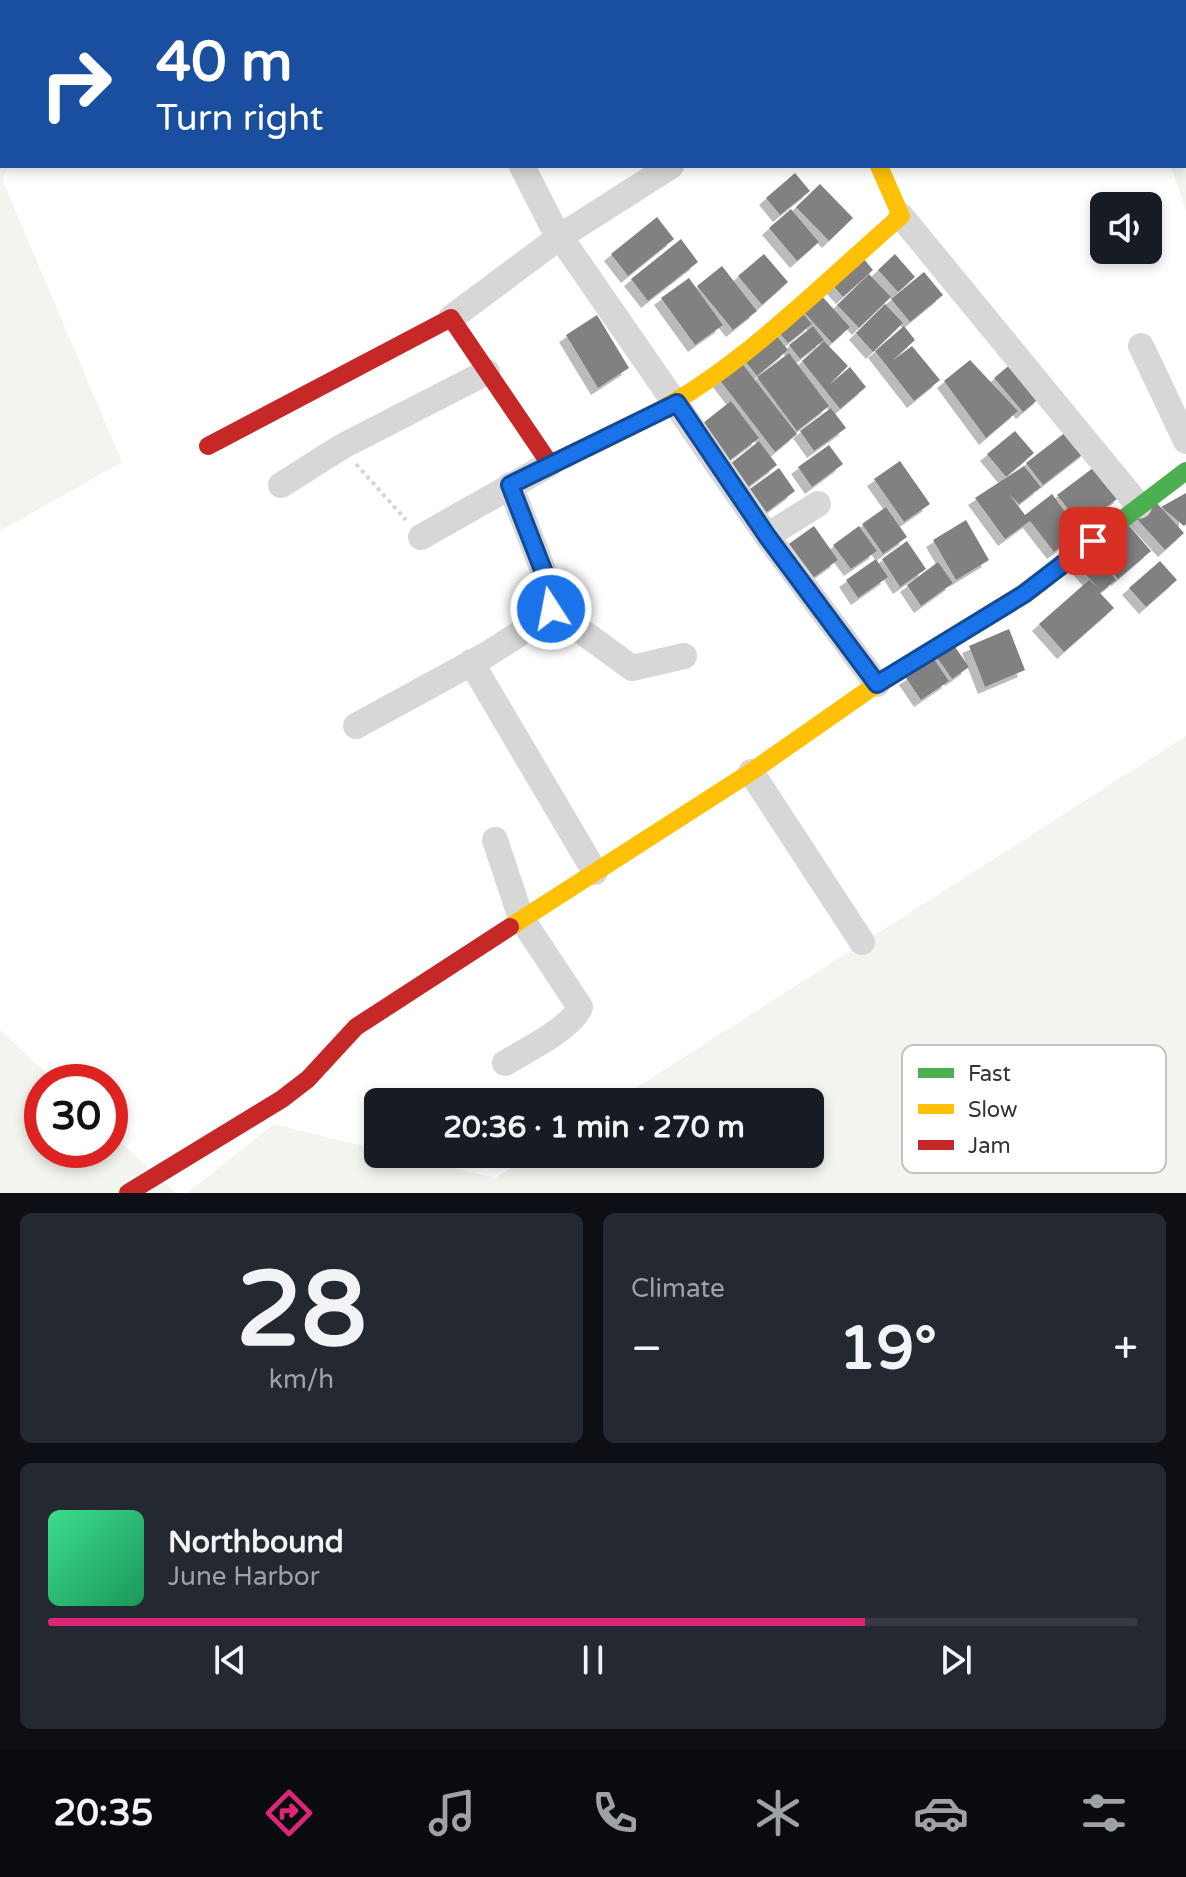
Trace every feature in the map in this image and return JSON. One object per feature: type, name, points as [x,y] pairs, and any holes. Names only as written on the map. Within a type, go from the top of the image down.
[{"type":"street","points":[[523,168],[536,198],[561,236],[767,536],[877,684]]},
{"type":"street","points":[[208,446],[451,318],[561,236],[668,168]]},
{"type":"street","points":[[880,168],[901,216],[1139,506]]},
{"type":"street","points":[[421,537],[550,464],[677,403],[755,342],[901,216]]},
{"type":"street","points":[[451,318],[550,464]]},
{"type":"street","points":[[1141,346],[1186,441]]},
{"type":"street","points":[[281,485],[343,446],[487,372]]},
{"type":"street","points":[[128,1193],[282,1099],[308,1079],[356,1027],[751,772],[877,684],[1024,594],[1186,471]]},
{"type":"street","points":[[356,726],[471,662],[544,618],[551,609],[550,588],[510,485]]},
{"type":"street","points":[[767,536],[818,504]]},
{"type":"street","points":[[551,609],[632,668],[684,656]]},
{"type":"street","points":[[471,662],[595,872]]},
{"type":"street","points":[[751,772],[862,942]]},
{"type":"street","points":[[495,840],[521,918],[580,1009],[553,1033],[505,1063]]},
{"type":"path","points":[[343,446],[373,486],[421,537]]},
{"type":"shaded area","points":[[0,168],[7,168],[2,179],[122,462],[0,531]]},
{"type":"shaded area","points":[[1172,168],[1186,168],[1186,211]]},
{"type":"shaded area","points":[[1186,736],[1186,1193],[187,1193],[274,1124],[364,1146],[364,1168],[454,1168],[495,1178],[511,1168],[824,1168],[824,1088],[636,1088]]},
{"type":"shaded area","points":[[0,1030],[37,1064],[24,1064],[24,1168],[128,1168],[128,1149],[176,1193],[0,1193]]},
{"type":"building","points":[[795,173],[810,191],[780,215],[766,198]]},
{"type":"building","points":[[820,184],[853,218],[829,241],[796,207]]},
{"type":"building","points":[[791,209],[819,242],[797,261],[769,228]]},
{"type":"building","points":[[657,217],[674,239],[628,276],[611,254]]},
{"type":"building","points":[[681,239],[698,262],[648,301],[631,279]]},
{"type":"building","points":[[859,253],[873,270],[843,297],[828,280]]},
{"type":"building","points":[[764,254],[788,282],[762,305],[738,276]]},
{"type":"building","points":[[895,254],[915,277],[898,292],[878,270]]},
{"type":"building","points":[[722,266],[757,311],[733,330],[697,286]]},
{"type":"building","points":[[924,272],[943,295],[910,322],[891,299]]},
{"type":"building","points":[[869,274],[891,297],[859,328],[837,305]]},
{"type":"building","points":[[689,278],[723,325],[695,345],[661,298]]},
{"type":"building","points":[[819,293],[850,327],[832,343],[802,310]]},
{"type":"building","points":[[885,304],[903,323],[873,352],[856,333]]},
{"type":"building","points":[[797,307],[812,324],[788,343],[774,327]]},
{"type":"building","points":[[597,315],[629,368],[598,388],[566,335]]},
{"type":"building","points":[[813,326],[824,340],[800,359],[789,345]]},
{"type":"building","points":[[904,326],[915,340],[892,361],[912,346],[940,380],[914,401],[875,351]]},
{"type":"building","points":[[772,330],[788,350],[757,376],[741,356]]},
{"type":"building","points":[[824,341],[848,366],[829,385],[850,367],[866,387],[840,409],[802,361]]},
{"type":"building","points":[[789,353],[829,406],[797,431],[757,377]]},
{"type":"building","points":[[970,360],[1018,411],[986,438],[944,381]]},
{"type":"building","points":[[741,362],[797,434],[775,452],[719,379]]},
{"type":"building","points":[[1012,363],[1041,397],[1023,412],[994,378]]},
{"type":"building","points":[[731,401],[759,438],[730,460],[703,423]]},
{"type":"building","points":[[831,408],[846,428],[814,451],[800,431]]},
{"type":"building","points":[[1071,428],[1088,450],[1043,485],[1026,463]]},
{"type":"building","points":[[1015,431],[1034,453],[1006,477],[987,454]]},
{"type":"building","points":[[759,441],[777,465],[748,487],[730,464]]},
{"type":"building","points":[[829,445],[843,464],[812,487],[798,467]]},
{"type":"building","points":[[900,461],[930,504],[904,522],[874,479]]},
{"type":"building","points":[[1097,465],[1121,496],[1081,526],[1057,495]]},
{"type":"building","points":[[1024,466],[1041,487],[1019,504],[1009,494],[1025,515],[1052,494],[1080,532],[1054,552],[1030,521],[1005,539],[975,498]]},
{"type":"building","points":[[779,468],[795,491],[760,517],[743,494]]},
{"type":"building","points":[[1186,493],[1186,524],[1184,526],[1161,507]]},
{"type":"building","points":[[1155,501],[1184,533],[1165,550],[1136,518]]},
{"type":"building","points":[[886,507],[907,537],[883,554],[862,524]]},
{"type":"building","points":[[966,520],[989,560],[956,580],[933,540]]},
{"type":"building","points":[[1125,521],[1151,551],[1118,579],[1092,549]]},
{"type":"building","points":[[814,526],[838,560],[810,580],[786,546]]},
{"type":"building","points":[[859,526],[877,551],[851,569],[833,545]]},
{"type":"building","points":[[907,541],[926,569],[900,587],[882,559]]},
{"type":"building","points":[[1092,550],[1116,580],[1100,593],[1114,608],[1064,652],[1039,624],[1089,580],[1097,587],[1076,563]]},
{"type":"building","points":[[876,559],[888,577],[858,598],[846,580]]},
{"type":"building","points":[[1160,561],[1177,580],[1146,607],[1129,588]]},
{"type":"building","points":[[938,562],[953,583],[921,606],[907,585]]},
{"type":"building","points":[[1009,629],[1025,670],[985,687],[969,646]]},
{"type":"building","points":[[953,644],[969,667],[952,679],[936,656]]},
{"type":"building","points":[[934,659],[949,681],[921,700],[906,678]]},
{"type":"traffic: fast","points":[[1035,586],[1186,471]]},
{"type":"traffic: slow","points":[[639,421],[674,402],[743,354],[901,216],[880,168]]},
{"type":"traffic: slow","points":[[510,927],[751,772],[877,684],[1035,586]]},
{"type":"traffic: jam","points":[[208,446],[451,318],[550,464],[639,421]]},
{"type":"traffic: jam","points":[[128,1193],[282,1099],[308,1079],[356,1027],[510,927]]},
{"type":"route","points":[[551,609],[553,600],[550,588],[510,485],[677,403],[767,536],[877,684],[1024,594],[1093,541]]}]
